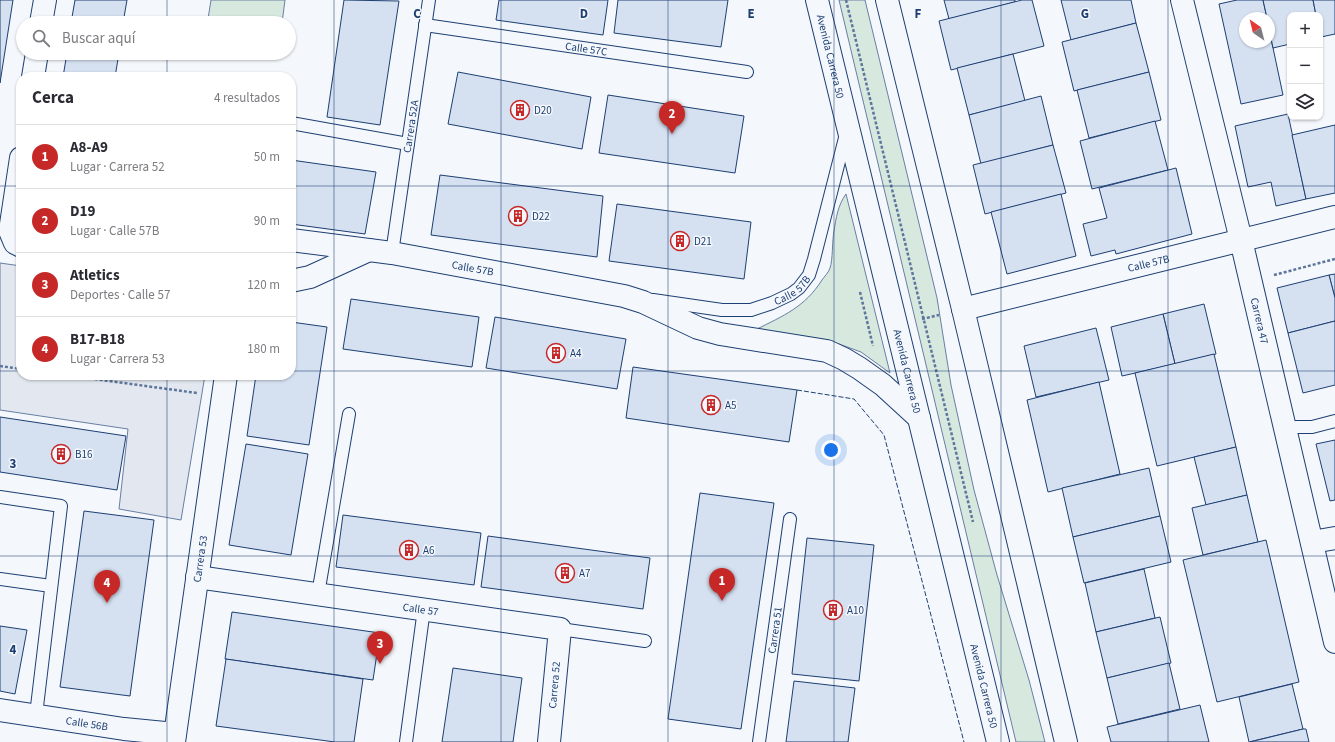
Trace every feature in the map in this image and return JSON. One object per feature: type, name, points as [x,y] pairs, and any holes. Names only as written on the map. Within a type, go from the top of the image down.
[{"type":"street","points":[[42,16],[44,0]]},
{"type":"street","name":"Avenida Carrera 50","points":[[817,0],[847,129],[998,742]]},
{"type":"street","points":[[887,0],[963,309],[1066,742]]},
{"type":"street","name":"Carrera 47","points":[[1182,0],[1241,240],[1335,642]]},
{"type":"street","points":[[34,72],[36,60]]},
{"type":"street","points":[[16,211],[10,231],[16,244]]},
{"type":"street","name":"Calle 57B","points":[[963,309],[1335,217]]},
{"type":"street","name":"Calle 57B","points":[[296,241],[369,250],[624,296],[643,302],[698,328],[720,334],[827,351],[859,368],[883,385],[919,418]]},
{"type":"street","points":[[296,280],[310,277],[369,250]]},
{"type":"street","name":"Carrera 53","points":[[175,738],[225,380]]},
{"type":"street","points":[[1312,542],[1335,538]]},
{"type":"street","name":"Calle 57","points":[[197,577],[560,629]]},
{"type":"street","name":"Carrera 52","points":[[549,742],[560,629]]},
{"type":"street","name":"Calle 56B","points":[[0,710],[175,738]]},
{"type":"lane","name":"Carrera 52A","points":[[392,254],[429,0]]},
{"type":"lane","name":"Calle 57C","points":[[425,25],[747,72]]},
{"type":"lane","points":[[296,124],[408,144]]},
{"type":"lane","name":"Calle 57B","points":[[624,296],[722,310],[751,310],[772,304],[791,294],[805,281],[814,259],[847,129]]},
{"type":"lane","points":[[318,594],[349,414]]},
{"type":"lane","points":[[1286,430],[1296,427],[1312,427],[1335,421]]},
{"type":"lane","points":[[0,497],[61,506],[36,715]]},
{"type":"lane","name":"Carrera 51","points":[[759,742],[790,519]]},
{"type":"lane","points":[[0,579],[51,586]]},
{"type":"lane","points":[[406,742],[424,610]]},
{"type":"lane","name":"Calle 57","points":[[560,629],[645,641]]},
{"type":"path","points":[[846,0],[974,526]]},
{"type":"path","points":[[859,288],[873,347]]},
{"type":"path","points":[[0,366],[16,368]]},
{"type":"path","points":[[100,380],[197,394]]},
{"type":"shaded area","points":[[211,0],[285,0],[283,16],[208,16]]},
{"type":"shaded area","points":[[839,0],[865,0],[937,298],[951,385],[974,490],[997,575],[1029,680],[1045,742],[1016,742]]},
{"type":"shaded area","points":[[846,194],[890,373],[861,352],[839,344],[757,329],[785,315],[801,304],[828,273],[831,265],[833,235],[839,207]]},
{"type":"shaded area","points":[[0,263],[16,265],[16,380],[204,380],[181,520],[119,509],[128,429],[0,410]]},
{"type":"building","points":[[0,0],[13,0],[0,83]]},
{"type":"building","points":[[75,0],[127,0],[124,16],[72,16]]},
{"type":"building","points":[[344,0],[399,1],[380,125],[327,117]]},
{"type":"building","points":[[499,0],[608,0],[603,35],[496,20]]},
{"type":"building","points":[[618,0],[728,0],[721,47],[614,33]]},
{"type":"building","points":[[944,0],[1015,0],[1015,2],[949,19]]},
{"type":"building","points":[[1022,0],[1032,0],[1044,46],[951,70],[939,21]]},
{"type":"building","points":[[1061,0],[1131,0],[1136,23],[1071,40]]},
{"type":"building","points":[[1237,0],[1263,0],[1266,12],[1239,12],[1239,48],[1273,48],[1283,95],[1241,104],[1219,4]]},
{"type":"building","points":[[1263,0],[1313,0],[1315,12],[1287,12],[1287,45],[1275,48],[1275,12],[1266,12]]},
{"type":"building","points":[[1313,0],[1335,0],[1335,34],[1323,37],[1323,12],[1315,12]]},
{"type":"building","points":[[1136,23],[1149,72],[1074,91],[1062,42]]},
{"type":"building","points":[[1013,54],[1025,101],[969,115],[957,68]]},
{"type":"building","points":[[66,60],[118,60],[116,72],[64,72]]},
{"type":"building","name":"D20","points":[[458,72],[591,97],[582,149],[448,124]]},
{"type":"building","points":[[1149,72],[1161,120],[1089,138],[1077,90]]},
{"type":"building","points":[[608,95],[744,116],[735,173],[599,153]]},
{"type":"building","points":[[1041,96],[1053,145],[981,164],[969,115]]},
{"type":"building","points":[[1287,114],[1287,120],[1289,120],[1306,199],[1276,206],[1271,182],[1248,187],[1235,126]]},
{"type":"building","points":[[1155,121],[1168,170],[1092,189],[1080,141]]},
{"type":"building","points":[[1335,125],[1335,193],[1306,199],[1292,135]]},
{"type":"building","points":[[1053,145],[1066,193],[985,214],[973,165]]},
{"type":"building","points":[[296,161],[376,172],[365,234],[296,225]]},
{"type":"building","points":[[1176,168],[1192,234],[1116,254],[1115,250],[1091,256],[1083,224],[1107,218],[1099,188]]},
{"type":"building","name":"D22","points":[[440,175],[603,196],[597,257],[431,235]]},
{"type":"building","points":[[1061,194],[1076,256],[1007,274],[991,212]]},
{"type":"building","name":"D21","points":[[617,204],[751,222],[744,279],[609,261]]},
{"type":"building","points":[[1335,274],[1335,298],[1329,275]]},
{"type":"building","points":[[1329,275],[1335,298],[1335,321],[1288,333],[1277,288]]},
{"type":"building","points":[[351,299],[479,317],[472,367],[343,349]]},
{"type":"building","points":[[1204,304],[1216,354],[1175,364],[1163,314]]},
{"type":"building","points":[[1163,314],[1175,364],[1122,376],[1111,327]]},
{"type":"building","name":"A4","points":[[495,317],[626,339],[617,389],[486,368]]},
{"type":"building","points":[[1335,321],[1335,385],[1303,393],[1288,333]]},
{"type":"building","points":[[296,323],[327,327],[309,445],[247,436],[255,380],[296,380]]},
{"type":"building","points":[[1096,328],[1109,380],[1036,397],[1024,346]]},
{"type":"building","points":[[1214,354],[1236,447],[1157,466],[1135,373]]},
{"type":"building","name":"A5","points":[[633,367],[797,390],[789,442],[626,418]]},
{"type":"building","points":[[1099,382],[1120,474],[1048,492],[1027,400]]},
{"type":"building","name":"B16","points":[[0,417],[126,436],[117,490],[0,472]]},
{"type":"building","points":[[1335,440],[1335,500],[1330,501],[1316,444]]},
{"type":"building","points":[[246,444],[308,454],[291,555],[229,545]]},
{"type":"building","points":[[1236,447],[1247,495],[1206,505],[1194,457]]},
{"type":"building","points":[[1149,468],[1160,516],[1073,537],[1062,488]]},
{"type":"building","points":[[700,493],[774,503],[741,729],[668,719]]},
{"type":"building","points":[[1247,495],[1258,542],[1203,555],[1192,508]]},
{"type":"building","points":[[84,511],[154,520],[130,696],[60,687]]},
{"type":"building","name":"A6","points":[[343,515],[481,533],[474,585],[336,567]]},
{"type":"building","points":[[1160,516],[1171,562],[1084,583],[1073,537]]},
{"type":"building","name":"A7","points":[[488,536],[650,558],[643,609],[481,587]]},
{"type":"building","name":"A10","points":[[807,538],[874,545],[859,681],[792,674]]},
{"type":"building","points":[[1266,540],[1299,682],[1217,702],[1183,560]]},
{"type":"building","points":[[1144,569],[1155,618],[1096,632],[1085,583]]},
{"type":"building","points":[[232,612],[380,633],[373,680],[225,659]]},
{"type":"building","points":[[1160,617],[1171,663],[1107,678],[1096,632]]},
{"type":"building","points":[[0,626],[27,630],[15,694],[0,691]]},
{"type":"building","points":[[226,659],[363,679],[354,742],[335,742],[216,726]]},
{"type":"building","points":[[1169,663],[1180,709],[1118,724],[1107,678]]},
{"type":"building","points":[[453,668],[522,678],[513,742],[442,742]]},
{"type":"building","points":[[794,681],[855,688],[848,742],[786,742]]},
{"type":"building","points":[[1292,684],[1303,729],[1249,742],[1239,697]]},
{"type":"building","points":[[1200,705],[1209,742],[1111,742],[1107,727]]},
{"type":"building","points":[[1306,729],[1309,742],[1250,742]]},
{"type":"fence","points":[[797,390],[854,399],[884,435],[964,742]]},
{"type":"place","name":"D20","points":[[520,110]]},
{"type":"place","name":"D19","points":[[672,134]]},
{"type":"place","name":"D22","points":[[518,216]]},
{"type":"place","name":"D21","points":[[680,241]]},
{"type":"place","name":"A4","points":[[556,353]]},
{"type":"place","name":"A5","points":[[711,405]]},
{"type":"place","name":"B16","points":[[61,454]]},
{"type":"place","name":"A6","points":[[409,550]]},
{"type":"place","name":"A7","points":[[565,573]]},
{"type":"place","name":"A8-A9","points":[[722,601]]},
{"type":"place","name":"B17-B18","points":[[107,603]]},
{"type":"place","name":"A10","points":[[833,610]]},
{"type":"place","name":"Atletics","points":[[380,664]]}]
